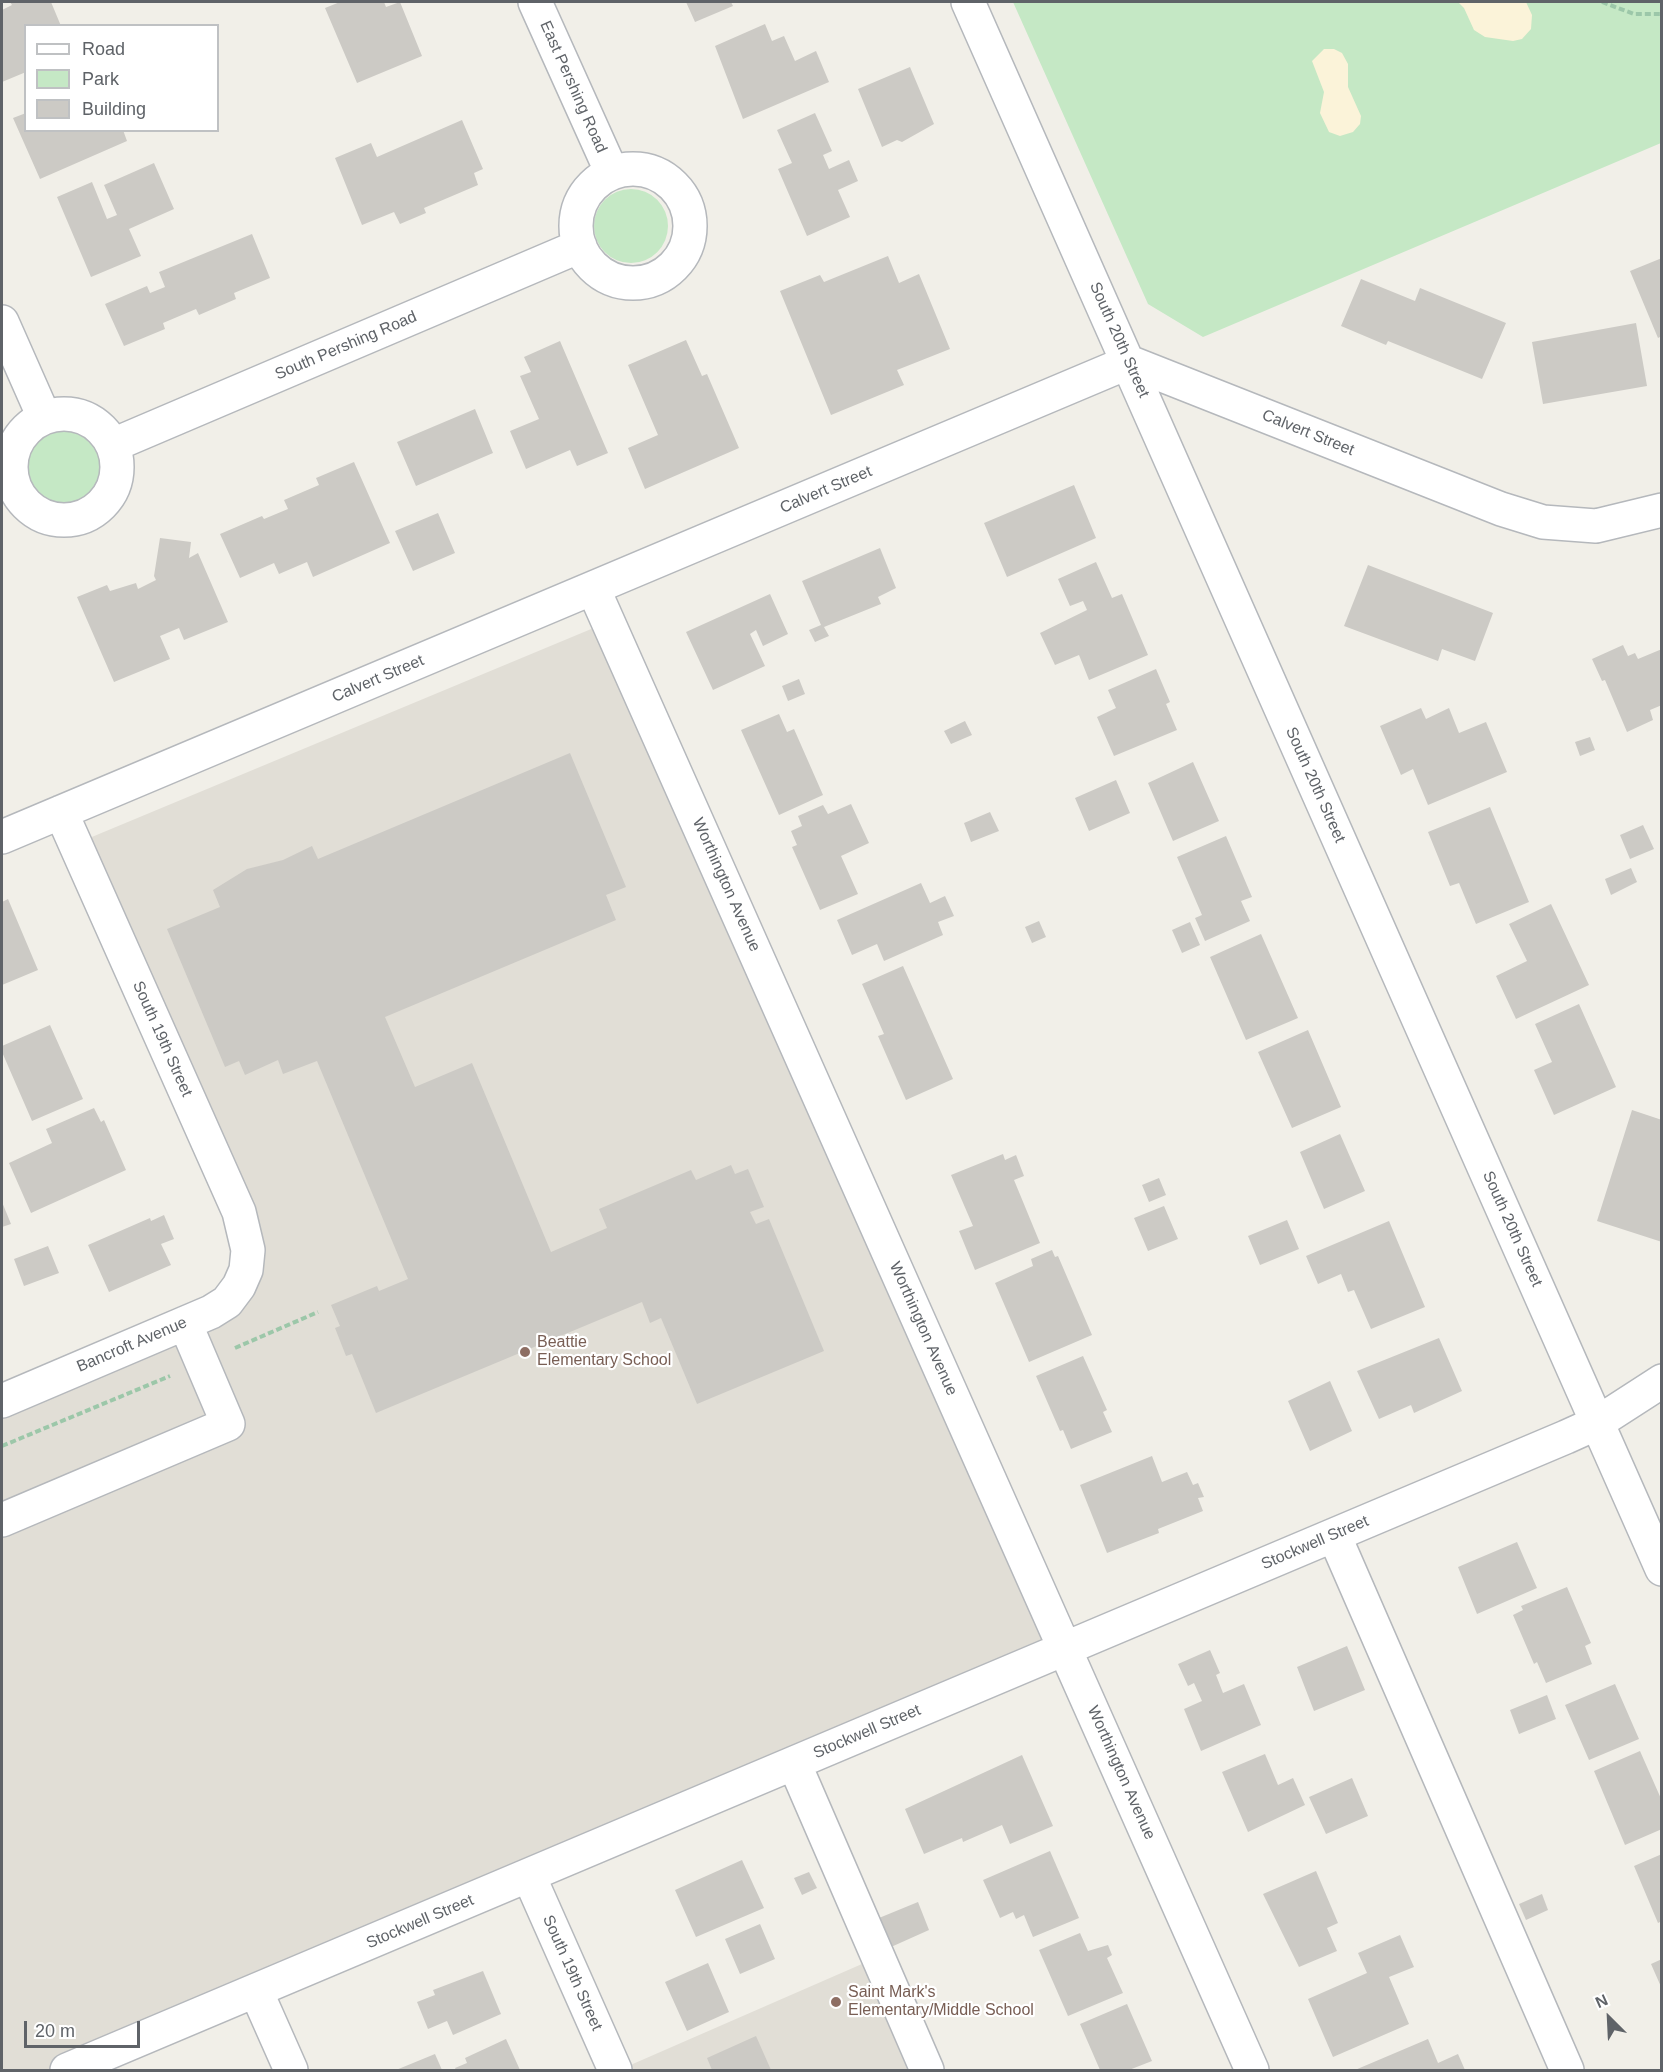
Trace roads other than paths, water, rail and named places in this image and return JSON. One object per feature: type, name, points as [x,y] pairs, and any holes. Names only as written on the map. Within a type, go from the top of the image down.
[{"type":"street","name":"East Pershing Road","points":[[535,2],[612,173]]},
{"type":"street","name":"South 20th Street","points":[[968,2],[1662,1569]]},
{"type":"street","points":[[630,168],[649,171],[666,179],[680,192],[688,209],[690,228],[687,247],[677,263],[664,274],[648,281],[632,283],[615,280],[600,272],[588,261],[580,246],[576,218],[581,203],[599,180],[612,173],[630,168]]},
{"type":"street","name":"South Pershing Road","points":[[113,445],[580,246]]},
{"type":"street","points":[[2,322],[44,417]]},
{"type":"street","name":"Calvert Street","points":[[2,837],[1129,362],[1501,509],[1543,522],[1596,526],[1662,510]]},
{"type":"street","points":[[73,414],[90,420],[105,432],[113,445],[118,465],[115,484],[107,499],[96,509],[75,519],[57,520],[42,516],[8,489],[13,452],[23,433],[44,417],[73,414]]},
{"type":"street","name":"Worthington Avenue","points":[[593,588],[1252,2070]]},
{"type":"street","name":"South 19th Street","points":[[61,812],[238,1212],[248,1250],[246,1270]]},
{"type":"street","name":"Bancroft Avenue","points":[[2,1401],[185,1323],[227,1302],[239,1286],[246,1270]]},
{"type":"street","points":[[2,1520],[228,1424],[185,1323]]},
{"type":"street","name":"Stockwell Street","points":[[67,2070],[1597,1423],[1662,1381]]},
{"type":"street","points":[[1334,1535],[1567,2070]]},
{"type":"street","points":[[794,1763],[927,2070]]},
{"type":"street","name":"South 19th Street","points":[[529,1876],[615,2070]]},
{"type":"street","points":[[256,1991],[291,2070]]},
{"type":"place","name":"Beattie Elementary School","points":[[525,1352]]},
{"type":"place","name":"Saint Mark's Elementary/Middle School","points":[[836,2002]]}]
